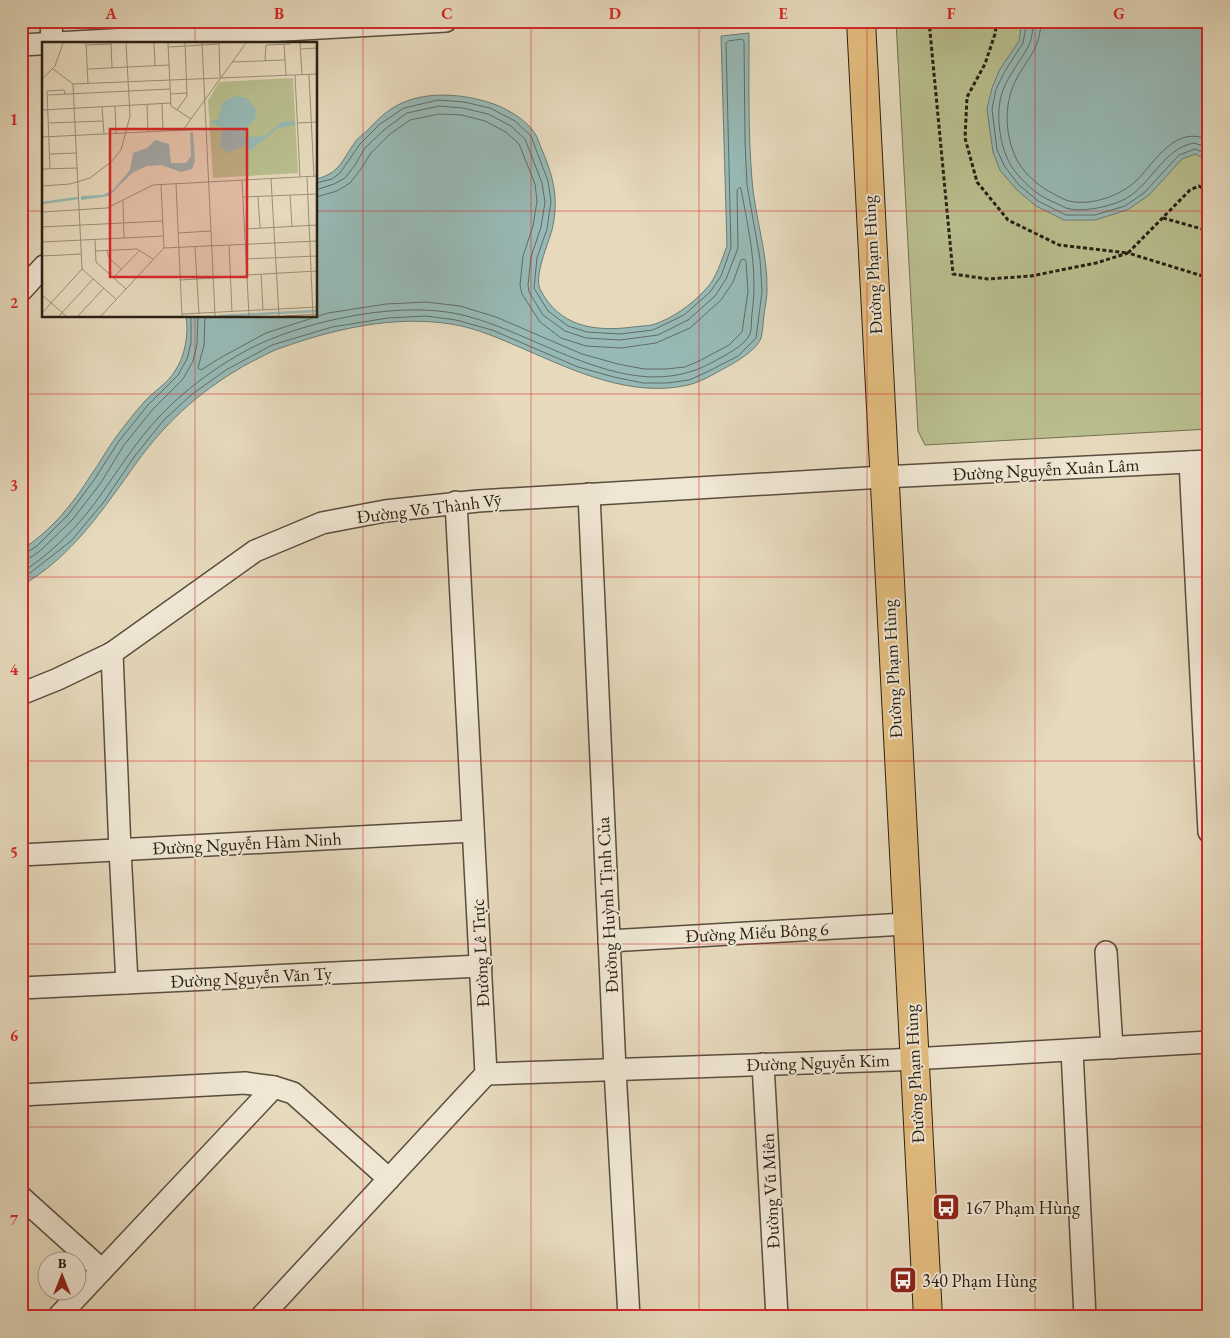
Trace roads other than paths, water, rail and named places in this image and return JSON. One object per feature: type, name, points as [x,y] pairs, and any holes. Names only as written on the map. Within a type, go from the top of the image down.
[{"type":"main road","name":"Đường Phạm Hùng","points":[[861,23],[905,924],[928,1317]]},
{"type":"street","points":[[51,21],[52,42]]},
{"type":"street","points":[[64,42],[160,34],[338,24],[446,21]]},
{"type":"street","points":[[21,45],[42,44]]},
{"type":"street","points":[[21,290],[42,268]]},
{"type":"street","points":[[1199,461],[1209,832]]},
{"type":"street","name":"Đường Nguyễn Xuân Lâm","points":[[883,476],[1199,461]]},
{"type":"street","name":"Đường Võ Thành Vỹ","points":[[21,694],[58,679],[112,652],[255,551],[322,524],[385,511],[456,502],[883,476]]},
{"type":"street","name":"Đường Huỳnh Tịnh Của","points":[[589,494],[615,1070],[629,1317]]},
{"type":"street","name":"Đường Lê Trực","points":[[456,502],[486,1074]]},
{"type":"street","points":[[112,652],[127,982]]},
{"type":"street","name":"Đường Nguyễn Hàm Ninh","points":[[21,855],[473,831]]},
{"type":"street","name":"Đường Miếu Bông 6","points":[[609,940],[905,924]]},
{"type":"street","points":[[1106,952],[1112,1048]]},
{"type":"street","name":"Đường Nguyễn Văn Tỵ","points":[[21,988],[481,966]]},
{"type":"street","name":"Đường Nguyễn Kim","points":[[486,1074],[912,1059],[1209,1042]]},
{"type":"street","points":[[1072,1050],[1085,1317]]},
{"type":"street","name":"Đường Vũ Miên","points":[[763,1064],[777,1317]]},
{"type":"street","points":[[261,1317],[486,1074]]},
{"type":"street","points":[[21,1095],[245,1083],[274,1087],[293,1093],[389,1178]]},
{"type":"street","points":[[58,1317],[274,1087]]},
{"type":"street","points":[[21,1197],[102,1270]]},
{"type":"water","points":[[1022,21],[1209,21],[1209,161],[1195,154],[1182,159],[1149,195],[1127,210],[1095,220],[1064,220],[1036,206],[1016,189],[1000,170],[993,152],[987,109],[992,88],[1000,69],[1019,41]]},
{"type":"water","points":[[749,33],[749,125],[752,180],[766,263],[767,291],[761,338],[746,355],[693,384],[667,388],[646,388],[604,380],[563,366],[488,334],[451,324],[407,321],[363,326],[320,335],[275,350],[251,362],[218,382],[188,405],[149,446],[86,530],[56,561],[21,586],[21,550],[42,535],[60,517],[77,496],[130,419],[175,371],[185,345],[186,318],[318,318],[318,178],[336,169],[358,138],[383,115],[402,103],[412,99],[435,95],[458,96],[480,100],[509,111],[526,123],[534,132],[550,170],[555,199],[552,230],[540,268],[539,283],[540,289],[548,302],[557,312],[579,324],[605,329],[619,328],[652,325],[674,315],[694,301],[713,280],[727,246],[721,36]]},
{"type":"place","name":"167 Phạm Hùng","points":[[946,1207]]},
{"type":"place","name":"340 Phạm Hùng","points":[[903,1280]]}]
